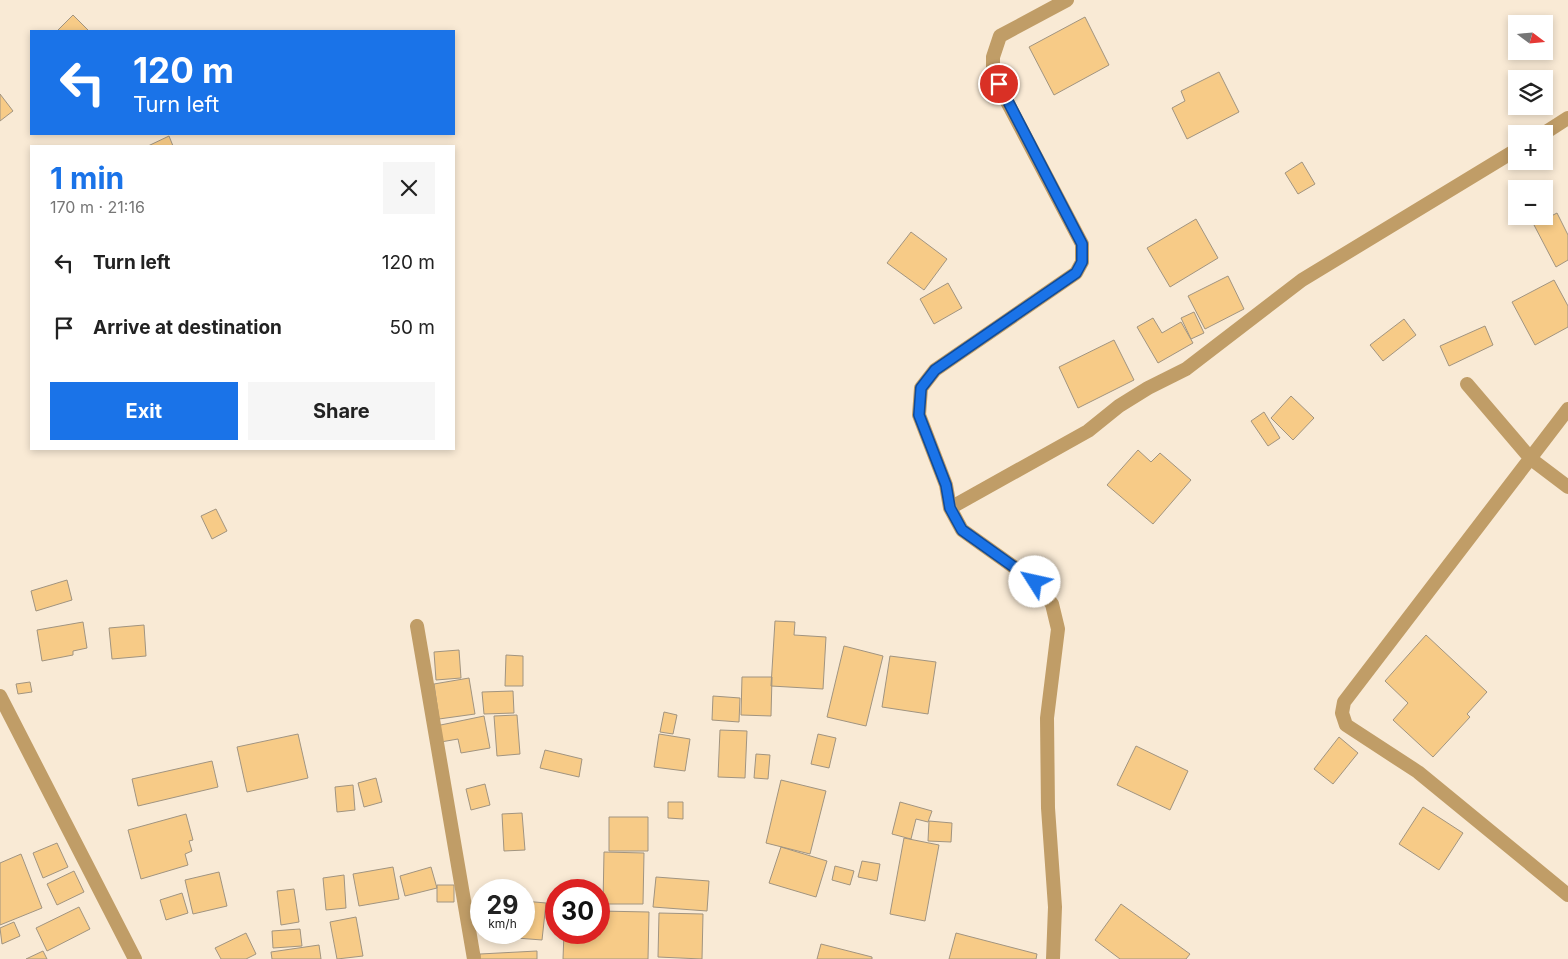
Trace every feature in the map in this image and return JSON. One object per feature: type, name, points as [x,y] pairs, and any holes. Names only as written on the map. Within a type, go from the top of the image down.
[{"type":"street","points":[[1052,959],[1055,907],[1048,808],[1047,718],[1058,629],[1052,604],[1035,582],[962,530],[950,508],[946,485],[919,415],[921,388],[935,370],[1076,273],[1082,262],[1082,244],[993,75],[992,57],[1000,36],[1067,0]]},
{"type":"street","points":[[1553,128],[1568,118]]},
{"type":"street","points":[[950,508],[1088,431],[1119,406],[1186,368],[1302,280],[1508,155]]},
{"type":"street","points":[[1467,384],[1531,459],[1568,487]]},
{"type":"street","points":[[1568,410],[1344,702],[1342,713],[1346,725],[1418,772],[1568,895]]},
{"type":"street","points":[[417,626],[474,959]]},
{"type":"street","points":[[0,696],[135,959]]},
{"type":"building","points":[[73,15],[88,30],[58,30]]},
{"type":"building","points":[[1085,17],[1109,65],[1054,95],[1029,47]]},
{"type":"building","points":[[1219,72],[1239,112],[1187,139],[1172,108],[1185,101],[1181,91]]},
{"type":"building","points":[[0,94],[13,111],[0,121]]},
{"type":"building","points":[[169,136],[173,145],[150,145]]},
{"type":"building","points":[[1302,162],[1315,184],[1298,194],[1285,173]]},
{"type":"building","points":[[1557,213],[1568,235],[1568,260],[1556,267],[1534,225],[1553,225],[1553,215]]},
{"type":"building","points":[[1196,219],[1218,258],[1170,287],[1147,248]]},
{"type":"building","points":[[911,232],[947,259],[924,290],[887,263]]},
{"type":"building","points":[[1228,276],[1244,309],[1205,329],[1188,296]]},
{"type":"building","points":[[1554,280],[1568,306],[1568,327],[1535,345],[1512,302]]},
{"type":"building","points":[[948,283],[962,308],[934,324],[920,299]]},
{"type":"building","points":[[1194,312],[1204,333],[1191,339],[1181,318]]},
{"type":"building","points":[[1153,318],[1162,333],[1181,322],[1193,343],[1158,363],[1137,327]]},
{"type":"building","points":[[1404,319],[1416,335],[1383,361],[1370,345]]},
{"type":"building","points":[[1485,326],[1493,345],[1449,366],[1440,346]]},
{"type":"building","points":[[1114,340],[1134,380],[1078,408],[1059,367]]},
{"type":"building","points":[[1291,396],[1314,418],[1293,440],[1271,418]]},
{"type":"building","points":[[1264,412],[1280,438],[1268,446],[1251,421]]},
{"type":"building","points":[[1138,450],[1151,462],[1160,453],[1191,480],[1153,524],[1107,485]]},
{"type":"building","points":[[216,509],[227,531],[212,539],[201,516]]},
{"type":"building","points":[[67,580],[72,600],[36,611],[31,591]]},
{"type":"building","points":[[775,621],[795,622],[794,635],[826,637],[823,689],[771,686]]},
{"type":"building","points":[[83,622],[87,648],[73,651],[73,655],[42,661],[37,630]]},
{"type":"building","points":[[144,625],[146,656],[112,659],[109,628]]},
{"type":"building","points":[[1426,635],[1487,692],[1467,714],[1470,717],[1433,757],[1393,720],[1408,703],[1385,681]]},
{"type":"building","points":[[844,646],[883,656],[866,726],[827,717]]},
{"type":"building","points":[[459,650],[461,678],[436,680],[434,652]]},
{"type":"building","points":[[506,655],[523,656],[523,686],[505,686]]},
{"type":"building","points":[[890,656],[936,662],[928,714],[882,707]]},
{"type":"building","points":[[742,677],[772,677],[771,716],[741,715]]},
{"type":"building","points":[[469,678],[475,714],[439,719],[434,684]]},
{"type":"building","points":[[30,682],[32,692],[18,694],[16,684]]},
{"type":"building","points":[[513,691],[514,713],[484,714],[482,692]]},
{"type":"building","points":[[713,696],[740,698],[739,722],[712,720]]},
{"type":"building","points":[[664,712],[677,715],[673,734],[660,732]]},
{"type":"building","points":[[517,715],[520,754],[497,756],[494,716]]},
{"type":"building","points":[[484,716],[490,748],[461,753],[458,739],[435,743],[431,727]]},
{"type":"building","points":[[720,730],[747,731],[745,778],[718,777]]},
{"type":"building","points":[[298,734],[308,778],[247,792],[237,747]]},
{"type":"building","points":[[659,734],[690,739],[685,771],[654,767]]},
{"type":"building","points":[[818,734],[836,738],[829,768],[811,764]]},
{"type":"building","points":[[1339,737],[1358,753],[1333,784],[1314,769]]},
{"type":"building","points":[[1136,746],[1188,771],[1170,810],[1117,785]]},
{"type":"building","points":[[545,750],[582,759],[579,777],[540,768]]},
{"type":"building","points":[[756,754],[770,755],[768,779],[754,778]]},
{"type":"building","points":[[212,761],[218,787],[138,806],[132,779]]},
{"type":"building","points":[[376,778],[382,802],[364,807],[358,783]]},
{"type":"building","points":[[781,780],[826,791],[810,854],[766,843]]},
{"type":"building","points":[[485,784],[490,805],[471,810],[466,789]]},
{"type":"building","points":[[353,785],[355,810],[337,812],[335,787]]},
{"type":"building","points":[[668,802],[683,802],[683,819],[668,818]]},
{"type":"building","points":[[900,802],[932,811],[928,822],[916,819],[911,839],[892,834]]},
{"type":"building","points":[[1423,807],[1463,833],[1439,870],[1399,844]]},
{"type":"building","points":[[522,813],[525,850],[504,851],[502,814]]},
{"type":"building","points":[[186,814],[193,840],[189,841],[192,851],[185,854],[188,865],[141,879],[128,830]]},
{"type":"building","points":[[609,817],[648,817],[648,851],[609,851]]},
{"type":"building","points":[[929,821],[952,823],[951,842],[928,841]]},
{"type":"building","points":[[904,838],[939,845],[925,921],[890,914]]},
{"type":"building","points":[[57,843],[68,867],[43,878],[33,853]]},
{"type":"building","points":[[781,847],[827,861],[816,897],[769,883]]},
{"type":"building","points":[[604,852],[644,853],[643,904],[610,904],[610,879],[603,879]]},
{"type":"building","points":[[21,854],[42,908],[0,925],[0,863]]},
{"type":"building","points":[[862,861],[880,864],[877,881],[858,877]]},
{"type":"building","points":[[835,866],[854,871],[850,885],[832,880]]},
{"type":"building","points":[[393,867],[399,899],[359,906],[353,874]]},
{"type":"building","points":[[431,867],[437,888],[405,896],[400,876]]},
{"type":"building","points":[[74,871],[84,892],[57,905],[47,884]]},
{"type":"building","points":[[219,872],[227,906],[193,914],[185,880]]},
{"type":"building","points":[[344,875],[346,908],[326,910],[323,878]]},
{"type":"building","points":[[656,877],[709,881],[707,911],[653,907]]},
{"type":"building","points":[[437,885],[454,885],[454,902],[437,902]]},
{"type":"building","points":[[294,889],[299,922],[281,925],[277,891]]},
{"type":"building","points":[[182,893],[188,913],[166,920],[160,900]]},
{"type":"building","points":[[535,902],[545,903],[542,940],[535,939]]},
{"type":"building","points":[[1121,904],[1190,954],[1186,959],[1120,959],[1095,940]]},
{"type":"building","points":[[79,907],[90,929],[47,951],[36,928]]},
{"type":"building","points":[[610,911],[649,912],[648,959],[563,959],[564,944],[610,944]]},
{"type":"building","points":[[659,913],[703,914],[702,959],[658,957]]},
{"type":"building","points":[[356,917],[363,956],[337,959],[330,922]]},
{"type":"building","points":[[14,922],[20,936],[2,944],[0,928]]},
{"type":"building","points":[[300,929],[302,946],[273,948],[272,931]]},
{"type":"building","points":[[246,933],[256,954],[246,959],[221,959],[215,948]]},
{"type":"building","points":[[956,933],[1037,954],[1036,959],[949,959]]},
{"type":"building","points":[[821,944],[872,957],[872,959],[817,959]]},
{"type":"building","points":[[319,945],[321,959],[272,959],[271,952]]},
{"type":"building","points":[[43,951],[47,959],[26,959]]},
{"type":"building","points":[[537,951],[537,959],[480,959],[480,954]]},
{"type":"route","points":[[999,84],[1082,244],[1082,262],[1076,273],[935,370],[921,388],[919,415],[946,485],[950,508],[962,530],[1035,582]]}]
